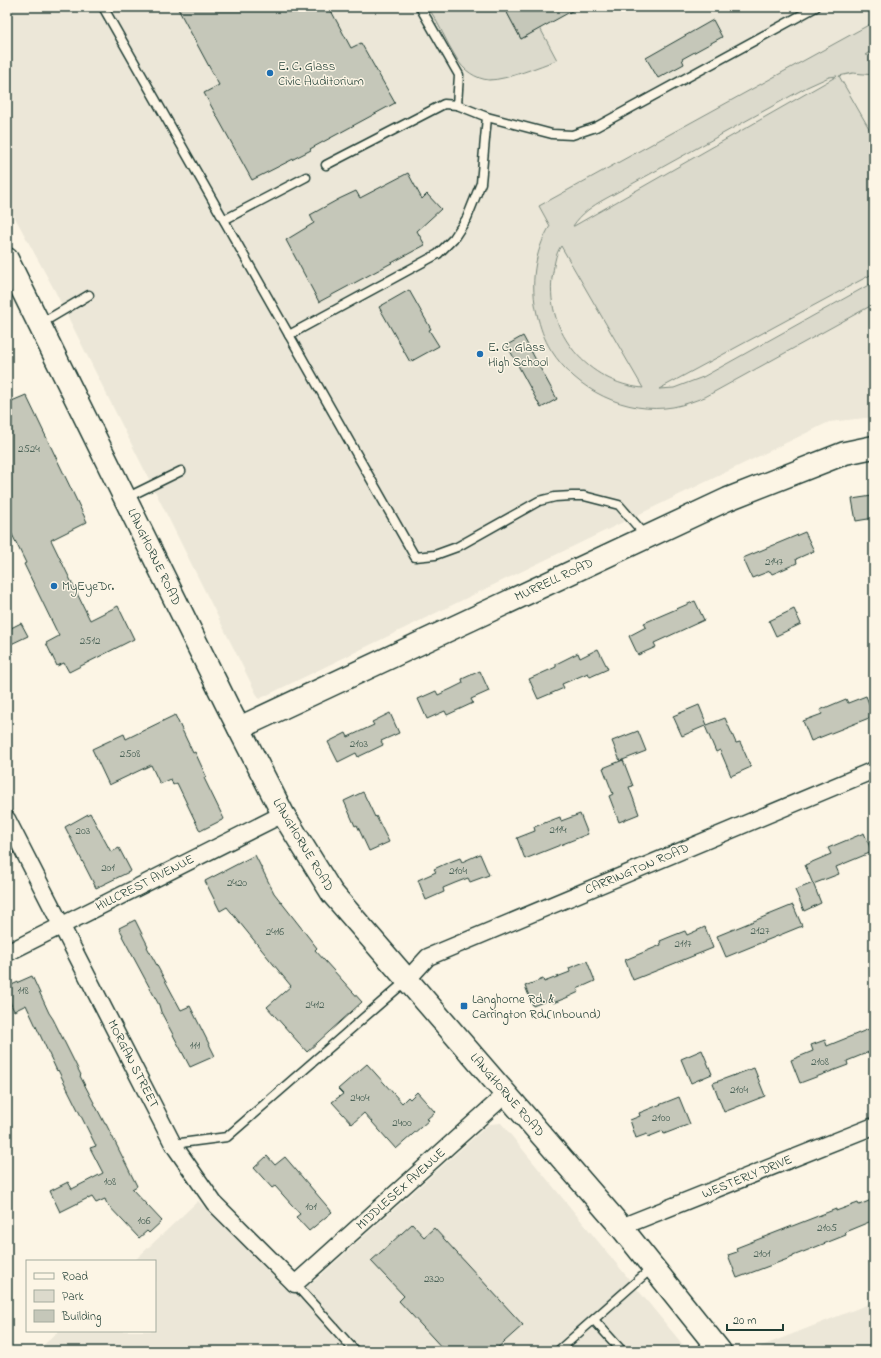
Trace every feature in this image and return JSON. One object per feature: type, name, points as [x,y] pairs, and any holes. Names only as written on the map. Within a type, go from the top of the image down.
[{"type":"main road","name":"LANGHORNE ROAD","points":[[7,259],[283,814],[332,893],[621,1227],[720,1351]]},
{"type":"main road","name":"MURRELL ROAD","points":[[239,728],[646,536],[728,499],[830,458],[845,453],[874,447]]},
{"type":"street","name":"CARRINGTON ROAD","points":[[407,980],[428,957],[874,770]]},
{"type":"street","name":"HILLCREST AVENUE","points":[[7,953],[283,814]]},
{"type":"street","name":"MORGAN STREET","points":[[7,818],[173,1144],[214,1203],[295,1284]]},
{"type":"street","name":"MIDDLESEX AVENUE","points":[[295,1284],[506,1094]]},
{"type":"street","name":"WESTERLY DRIVE","points":[[621,1227],[874,1126]]},
{"type":"lane","points":[[103,7],[415,557],[435,554],[457,547],[539,501],[556,497],[584,496],[619,505],[646,536]]},
{"type":"lane","points":[[420,7],[459,75],[457,105]]},
{"type":"lane","points":[[326,165],[444,104],[457,105],[487,117],[552,134],[572,135],[596,127],[816,7]]},
{"type":"lane","points":[[289,335],[438,254],[454,238],[467,218],[481,183],[487,117]]},
{"type":"lane","points":[[224,220],[306,177]]},
{"type":"lane","points":[[39,324],[90,295]]},
{"type":"lane","points":[[126,498],[181,471]]},
{"type":"lane","points":[[173,1144],[227,1137],[407,980]]},
{"type":"lane","points":[[558,1351],[653,1267]]},
{"type":"lane","points":[[295,1284],[355,1351]]},
{"type":"lane","points":[[594,1320],[622,1351]]},
{"type":"shaded area","name":"E. C. Glass High School","points":[[7,7],[874,7],[874,417],[829,422],[259,699],[55,291],[7,203]]},
{"type":"shaded area","points":[[501,1123],[688,1351],[37,1351],[58,1332],[156,1332],[156,1260],[135,1260],[198,1201],[284,1287],[311,1284],[489,1124]]},
{"type":"shaded area","points":[[874,1302],[874,1351],[758,1350],[762,1346]]},
{"type":"green space","points":[[428,7],[504,7],[521,39],[540,28],[557,60],[505,78],[489,80],[479,78],[470,73],[460,63]]},
{"type":"green space","points":[[874,22],[874,49],[865,55],[874,56],[874,75],[853,73],[839,76],[874,137],[874,273],[659,389],[674,388],[703,377],[874,282],[874,304],[705,397],[673,407],[638,407],[620,403],[588,388],[561,364],[544,337],[539,324],[535,303],[534,280],[537,258],[540,247],[550,226],[539,206]],"holes":[[[837,76],[574,226],[573,226],[591,207],[807,87],[829,77]],[[561,246],[643,388],[623,384],[588,366],[575,352],[564,336],[556,318],[552,298],[552,278],[554,265],[557,253]]]},
{"type":"building","points":[[177,7],[329,7],[351,48],[361,43],[395,103],[310,149],[311,150],[252,180],[204,93],[219,85]]},
{"type":"building","points":[[504,7],[579,7],[521,39]]},
{"type":"building","points":[[713,20],[722,37],[682,59],[684,64],[658,78],[646,58]]},
{"type":"building","points":[[408,173],[422,199],[427,194],[441,209],[417,231],[425,245],[319,302],[286,240],[314,223],[310,215],[339,199],[356,191],[360,198]]},
{"type":"building","points":[[409,290],[431,329],[429,330],[439,346],[410,362],[379,307]]},
{"type":"building","points":[[523,336],[557,399],[541,408],[507,345]]},
{"type":"building","points":[[26,395],[87,522],[51,540],[90,620],[118,606],[134,639],[69,672],[64,663],[57,666],[46,643],[59,636],[24,564],[26,563],[7,524],[7,403]]},
{"type":"building","points":[[872,496],[874,518],[856,521],[852,499]]},
{"type":"building","points":[[805,532],[814,551],[796,559],[797,563],[784,569],[772,574],[770,571],[752,578],[743,558]]},
{"type":"building","points":[[695,601],[704,620],[654,643],[656,647],[638,655],[629,636],[646,627],[644,623]]},
{"type":"building","points":[[794,609],[801,624],[776,636],[769,621]]},
{"type":"building","points":[[21,623],[28,636],[7,646],[7,630]]},
{"type":"building","points":[[598,649],[608,669],[590,677],[588,673],[562,684],[564,688],[538,699],[529,679],[556,667],[556,664],[578,653],[580,658]]},
{"type":"building","points":[[480,671],[489,691],[471,699],[473,703],[447,715],[445,711],[427,719],[418,699],[436,691],[438,695],[463,683],[462,679]]},
{"type":"building","points":[[866,696],[874,716],[811,741],[803,721],[822,714],[820,710],[846,699],[848,703]]},
{"type":"building","points":[[699,705],[707,725],[725,718],[736,743],[740,742],[751,767],[731,776],[720,750],[716,752],[705,726],[682,736],[673,716]]},
{"type":"building","points":[[390,713],[399,733],[381,741],[383,745],[358,757],[356,753],[338,762],[328,742],[346,733],[348,737],[374,725],[372,722]]},
{"type":"building","points":[[175,715],[193,753],[195,752],[206,776],[204,778],[224,819],[200,831],[177,783],[173,785],[171,779],[160,784],[151,765],[109,785],[92,749],[124,734],[126,739]]},
{"type":"building","points":[[638,731],[646,751],[620,761],[612,741]]},
{"type":"building","points":[[623,760],[633,786],[629,787],[639,814],[619,822],[609,796],[613,794],[603,768]]},
{"type":"building","points":[[363,792],[389,842],[369,851],[357,825],[355,826],[344,801]]},
{"type":"building","points":[[90,813],[111,852],[119,848],[131,871],[96,888],[65,827]]},
{"type":"building","points":[[580,814],[588,834],[525,859],[517,838],[535,831],[534,827],[560,817],[561,821]]},
{"type":"building","points":[[864,833],[872,852],[836,867],[839,874],[813,884],[805,865],[831,854],[828,848]]},
{"type":"building","points":[[480,854],[489,875],[470,882],[468,878],[455,883],[443,888],[444,892],[426,900],[418,880],[436,872],[434,869],[447,863],[460,858],[462,862]]},
{"type":"building","points":[[255,855],[274,893],[317,948],[315,950],[362,1002],[307,1052],[267,1007],[291,986],[227,907],[220,911],[205,881]]},
{"type":"building","points":[[813,883],[821,903],[804,911],[795,890]]},
{"type":"building","points":[[793,905],[802,926],[726,957],[717,936]]},
{"type":"building","points":[[135,920],[148,946],[147,947],[181,1010],[190,1006],[215,1056],[190,1067],[119,928]]},
{"type":"building","points":[[705,927],[713,948],[633,980],[625,960],[661,945],[660,941],[672,936],[685,931],[687,935]]},
{"type":"building","points":[[587,961],[595,981],[577,989],[579,992],[566,998],[553,1003],[551,999],[533,1006],[525,986],[543,979],[544,982],[570,972],[569,968]]},
{"type":"building","points":[[32,976],[81,1075],[80,1076],[137,1186],[132,1189],[162,1221],[149,1233],[147,1231],[139,1238],[107,1204],[105,1199],[96,1203],[92,1197],[88,1198],[60,1212],[50,1191],[68,1182],[72,1189],[103,1173],[90,1148],[96,1146],[58,1070],[57,1071],[26,1005],[14,1011],[7,995],[7,987]]},
{"type":"building","points":[[874,1027],[874,1050],[847,1061],[848,1065],[800,1083],[791,1060],[813,1051],[811,1045],[825,1040],[827,1046]]},
{"type":"building","points":[[702,1050],[712,1074],[691,1083],[681,1059]]},
{"type":"building","points":[[367,1064],[402,1103],[408,1097],[410,1099],[417,1092],[435,1112],[427,1119],[429,1120],[396,1149],[364,1113],[352,1124],[332,1102],[343,1094],[338,1089]]},
{"type":"building","points":[[754,1068],[765,1096],[724,1112],[713,1083]]},
{"type":"building","points":[[679,1097],[690,1124],[664,1134],[663,1131],[648,1137],[647,1134],[636,1138],[630,1120],[640,1116],[639,1113]]},
{"type":"building","points":[[267,1156],[275,1165],[285,1157],[332,1212],[309,1231],[296,1217],[300,1214],[275,1186],[272,1188],[254,1168]]},
{"type":"building","points":[[874,1199],[874,1220],[845,1232],[846,1235],[737,1278],[728,1255],[737,1252],[736,1248],[836,1209],[836,1211],[858,1203],[859,1205]]},
{"type":"building","points":[[412,1224],[424,1237],[434,1228],[523,1325],[494,1351],[445,1351],[399,1301],[404,1296],[371,1261]]},
{"type":"place","name":"E. C. Glass Civic Auditorium","points":[[270,73]]},
{"type":"place","name":"E. C. Glass High School","points":[[480,354]]},
{"type":"place","name":"MyEyeDr.","points":[[54,586]]},
{"type":"place","name":"Langhorne Rd. & Carrington Rd.(Inbound)","points":[[464,1006]]}]
